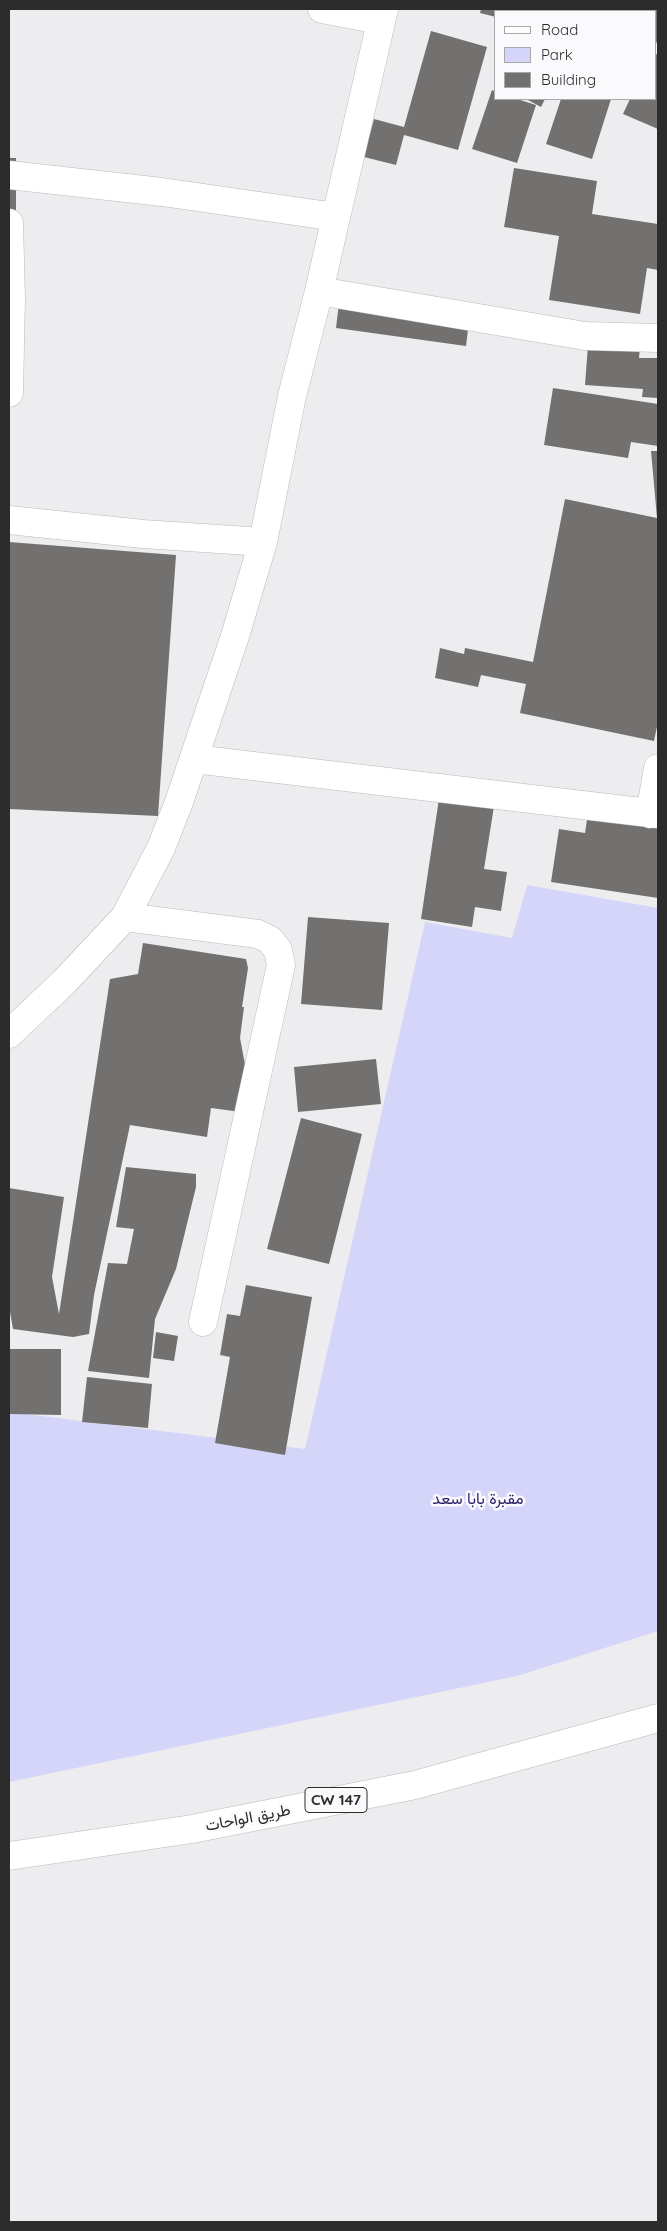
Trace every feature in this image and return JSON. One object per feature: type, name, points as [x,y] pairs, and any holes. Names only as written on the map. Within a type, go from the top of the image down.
[{"type":"street","points":[[9,1034],[65,981],[125,918],[161,848],[194,759],[235,636],[263,542],[292,396],[336,217],[382,15],[322,9]]},
{"type":"street","points":[[9,175],[162,192],[336,217]]},
{"type":"street","points":[[9,223],[11,298],[9,393]]},
{"type":"street","points":[[318,290],[585,336],[658,338]]},
{"type":"street","points":[[9,520],[143,534],[263,542]]},
{"type":"street","points":[[194,759],[654,814],[658,768]]},
{"type":"street","points":[[125,918],[258,934],[270,940],[278,950],[281,965],[203,1322]]},
{"type":"street","name":"طريق الواحات","points":[[9,1856],[192,1829],[415,1785],[658,1718]]},
{"type":"green space","name":"مقبرة بابا سعد","points":[[527,885],[658,908],[658,1631],[517,1676],[9,1782],[9,1412],[305,1449],[425,922],[512,938]]},
{"type":"building","points":[[481,9],[581,9],[494,10],[494,16],[480,13]]},
{"type":"building","points":[[658,9],[657,41],[657,10],[614,10]]},
{"type":"building","points":[[431,31],[487,47],[458,150],[404,135],[396,165],[364,157],[374,119],[404,127]]},
{"type":"building","points":[[658,55],[658,129],[623,114],[630,100],[657,100]]},
{"type":"building","points":[[492,90],[494,91],[494,100],[520,100],[536,105],[517,163],[472,149]]},
{"type":"building","points":[[528,100],[544,100],[541,107]]},
{"type":"building","points":[[561,100],[611,100],[592,159],[546,144]]},
{"type":"building","points":[[9,158],[16,158],[16,210],[9,210]]},
{"type":"building","points":[[514,168],[597,181],[592,214],[658,224],[658,270],[647,268],[640,314],[549,300],[559,236],[504,227]]},
{"type":"building","points":[[340,295],[470,313],[466,346],[336,328]]},
{"type":"building","points":[[589,332],[641,336],[639,358],[658,358],[658,398],[642,397],[643,389],[585,385]]},
{"type":"building","points":[[553,388],[658,404],[658,446],[631,442],[628,458],[544,445]]},
{"type":"building","points":[[651,451],[658,451],[658,722],[654,741],[520,713],[526,684],[481,675],[478,687],[435,678],[440,648],[464,654],[465,648],[533,662],[565,499],[657,518]]},
{"type":"building","points":[[9,542],[176,555],[158,816],[9,809]]},
{"type":"building","points":[[440,792],[495,800],[484,869],[507,872],[501,911],[475,907],[472,927],[421,919]]},
{"type":"building","points":[[589,806],[658,817],[658,898],[551,882],[559,829],[585,833]]},
{"type":"building","points":[[308,917],[389,923],[382,1010],[301,1004]]},
{"type":"building","points":[[143,943],[246,959],[248,968],[242,1007],[244,1007],[240,1038],[247,1075],[241,1112],[211,1108],[207,1137],[130,1125],[94,1295],[89,1334],[73,1337],[13,1329],[9,1306],[9,1188],[64,1197],[52,1277],[59,1314],[110,979],[138,974]]},
{"type":"building","points":[[376,1059],[381,1104],[298,1112],[294,1067]]},
{"type":"building","points":[[301,1118],[362,1134],[329,1264],[267,1249]]},
{"type":"building","points":[[126,1167],[196,1174],[196,1187],[176,1269],[155,1319],[149,1378],[88,1371],[108,1263],[127,1264],[134,1229],[116,1227]]},
{"type":"building","points":[[246,1285],[312,1297],[285,1455],[215,1443],[230,1357],[220,1355],[227,1314],[240,1316]]},
{"type":"building","points":[[156,1332],[178,1336],[174,1361],[153,1358]]},
{"type":"building","points":[[9,1349],[61,1349],[61,1415],[9,1414]]},
{"type":"building","points":[[87,1377],[152,1384],[148,1428],[82,1422]]}]
